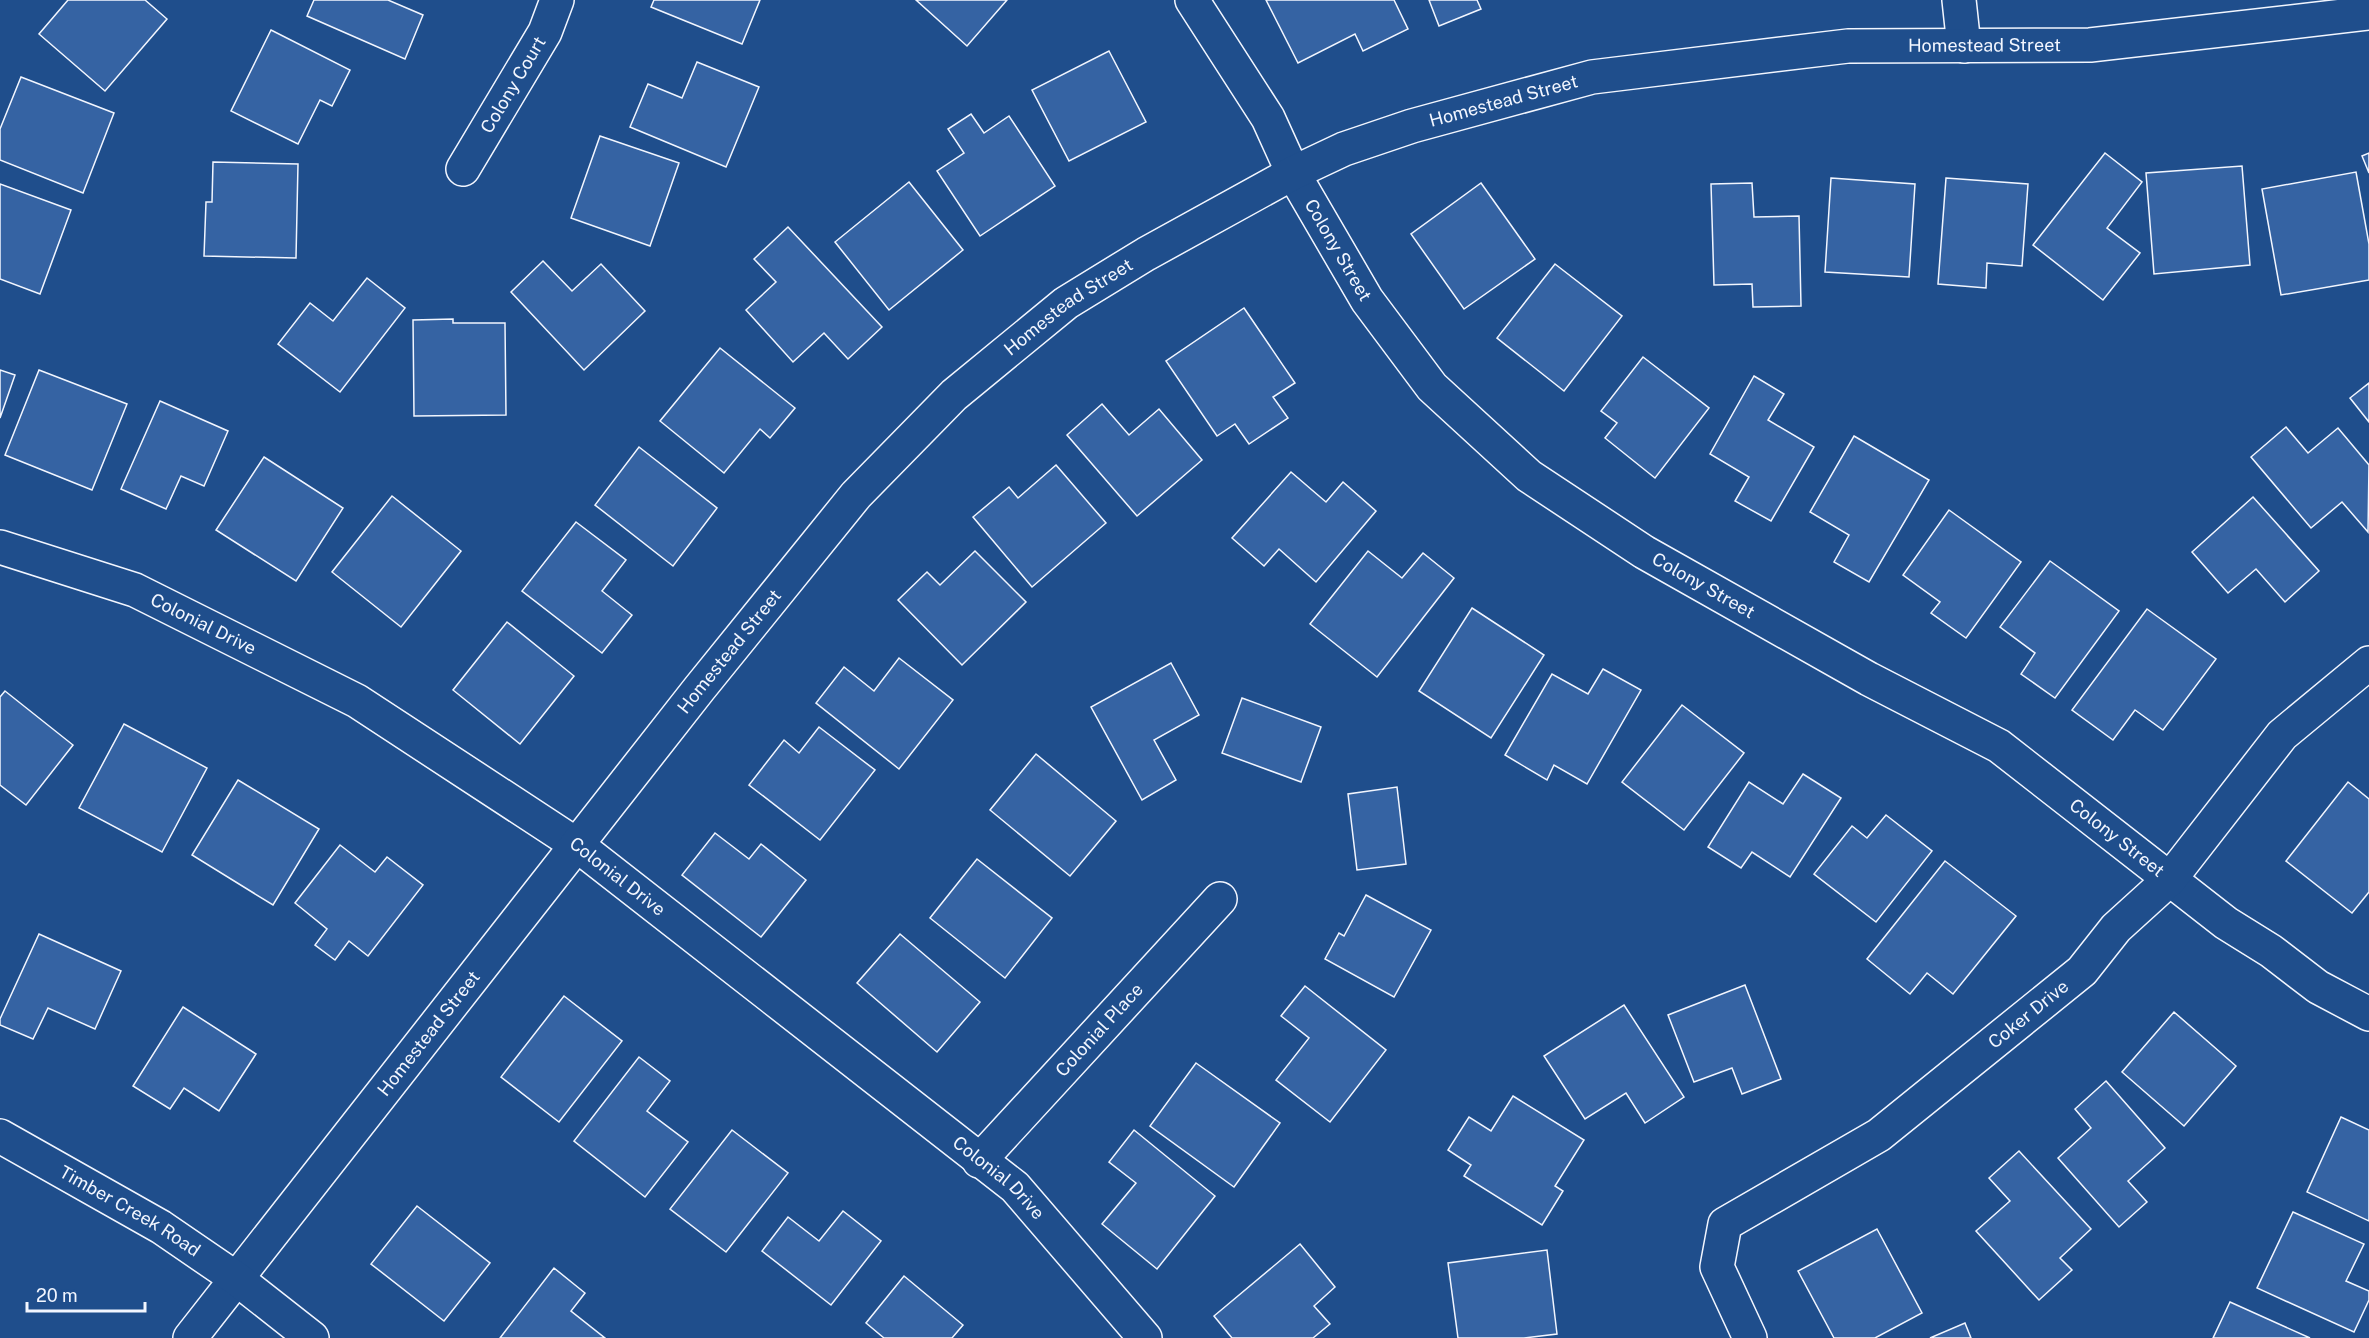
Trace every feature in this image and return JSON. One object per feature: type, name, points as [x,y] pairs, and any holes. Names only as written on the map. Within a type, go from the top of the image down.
[{"type":"street","name":"Colony Court","points":[[463,169],[545,32],[557,0]]},
{"type":"street","name":"Colony Street","points":[[1192,0],[1268,118],[1293,173],[1367,300],[1432,387],[1529,476],[1644,552],[1869,679],[2000,746],[2226,923],[2271,951],[2318,987],[2369,1014]]},
{"type":"street","points":[[1959,0],[1964,46]]},
{"type":"street","name":"Homestead Street","points":[[190,1338],[577,845],[856,495],[954,395],[1066,303],[1146,254],[1293,173],[1344,149],[1412,126],[1592,77],[1848,46],[2090,45],[2369,14]]},
{"type":"street","name":"Colonial Drive","points":[[0,547],[135,590],[357,701],[577,845],[1015,1187],[1146,1338]]},
{"type":"street","name":"Coker Drive","points":[[1750,1338],[1717,1267],[1725,1224],[1879,1135],[2082,971],[2116,927],[2170,879],[2282,735],[2369,663]]},
{"type":"street","name":"Colonial Place","points":[[979,1161],[1220,899]]},
{"type":"street","name":"Timber Creek Road","points":[[0,1136],[161,1227],[237,1279],[312,1338]]},
{"type":"building","points":[[68,0],[145,0],[167,19],[105,91],[39,34]]},
{"type":"building","points":[[314,0],[388,0],[423,15],[405,59],[307,16]]},
{"type":"building","points":[[654,0],[760,0],[742,44],[651,7]]},
{"type":"building","points":[[916,0],[1007,0],[967,46]]},
{"type":"building","points":[[1266,0],[1394,0],[1408,29],[1363,51],[1355,34],[1298,63]]},
{"type":"building","points":[[1429,0],[1477,0],[1481,9],[1439,26]]},
{"type":"building","points":[[271,30],[350,70],[332,106],[320,100],[298,144],[231,111]]},
{"type":"building","points":[[1109,51],[1146,122],[1069,161],[1032,90]]},
{"type":"building","points":[[697,62],[759,87],[726,167],[630,127],[648,84],[682,98]]},
{"type":"building","points":[[21,77],[114,113],[83,193],[0,160],[0,129]]},
{"type":"building","points":[[971,114],[984,133],[1009,116],[1055,186],[980,236],[937,171],[964,153],[948,129]]},
{"type":"building","points":[[600,136],[679,163],[650,246],[571,218]]},
{"type":"building","points":[[2105,153],[2142,182],[2107,228],[2140,253],[2103,300],[2033,245]]},
{"type":"building","points":[[2369,153],[2369,173],[2362,156]]},
{"type":"building","points":[[213,162],[298,164],[296,258],[204,256],[206,202],[212,202]]},
{"type":"building","points":[[2242,166],[2250,265],[2154,274],[2146,173]]},
{"type":"building","points":[[2356,172],[2369,244],[2369,280],[2281,295],[2262,189]]},
{"type":"building","points":[[1831,178],[1915,184],[1909,277],[1825,272]]},
{"type":"building","points":[[1946,178],[2028,184],[2022,266],[1987,263],[1986,288],[1938,284]]},
{"type":"building","points":[[909,182],[963,250],[889,310],[835,242]]},
{"type":"building","points":[[1481,183],[1535,259],[1464,309],[1411,234]]},
{"type":"building","points":[[1752,183],[1754,217],[1799,216],[1801,306],[1753,307],[1752,284],[1714,285],[1711,184]]},
{"type":"building","points":[[0,184],[71,210],[40,294],[0,279]]},
{"type":"building","points":[[788,227],[882,327],[848,359],[824,333],[793,362],[746,310],[776,282],[754,259]]},
{"type":"building","points":[[543,261],[572,291],[601,264],[645,311],[584,370],[511,292]]},
{"type":"building","points":[[1555,264],[1622,316],[1564,391],[1497,338]]},
{"type":"building","points":[[367,278],[405,308],[340,392],[278,344],[310,303],[333,321]]},
{"type":"building","points":[[1244,308],[1295,383],[1273,397],[1288,418],[1249,444],[1235,424],[1217,436],[1166,361]]},
{"type":"building","points":[[453,319],[453,323],[505,323],[506,415],[414,416],[413,320]]},
{"type":"building","points":[[720,348],[795,408],[770,438],[760,429],[724,473],[660,421]]},
{"type":"building","points":[[1643,357],[1709,408],[1655,478],[1605,438],[1617,423],[1601,411]]},
{"type":"building","points":[[0,370],[15,375],[0,418]]},
{"type":"building","points":[[39,370],[127,404],[92,490],[5,455]]},
{"type":"building","points":[[1754,376],[1784,394],[1768,420],[1814,447],[1771,521],[1735,501],[1749,477],[1710,454]]},
{"type":"building","points":[[2369,383],[2369,422],[2350,398]]},
{"type":"building","points":[[160,401],[228,431],[204,486],[181,476],[166,509],[121,489]]},
{"type":"building","points":[[1102,404],[1129,435],[1159,409],[1202,460],[1137,516],[1067,435]]},
{"type":"building","points":[[2286,427],[2308,453],[2338,428],[2369,465],[2368,532],[2342,502],[2311,528],[2251,457]]},
{"type":"building","points":[[1854,436],[1929,480],[1869,582],[1834,562],[1849,535],[1810,512]]},
{"type":"building","points":[[639,447],[717,508],[673,566],[595,505]]},
{"type":"building","points":[[264,457],[343,508],[296,581],[216,530]]},
{"type":"building","points":[[1056,465],[1106,523],[1032,587],[973,517],[1009,487],[1018,498]]},
{"type":"building","points":[[1291,472],[1326,502],[1343,482],[1376,511],[1316,582],[1279,549],[1264,566],[1232,538]]},
{"type":"building","points":[[392,496],[461,551],[401,627],[332,572]]},
{"type":"building","points":[[2253,497],[2319,571],[2285,602],[2256,569],[2228,593],[2192,552]]},
{"type":"building","points":[[1949,510],[2021,562],[1966,638],[1931,613],[1940,602],[1903,575]]},
{"type":"building","points":[[576,522],[626,560],[602,591],[632,615],[602,653],[522,591]]},
{"type":"building","points":[[975,551],[1026,602],[962,665],[898,600],[927,572],[940,585]]},
{"type":"building","points":[[1368,551],[1402,578],[1423,553],[1454,578],[1377,677],[1310,624]]},
{"type":"building","points":[[2050,561],[2119,611],[2055,698],[2021,674],[2035,653],[2000,627]]},
{"type":"building","points":[[1472,608],[1544,655],[1491,738],[1419,691]]},
{"type":"building","points":[[2147,609],[2216,659],[2163,730],[2135,710],[2113,740],[2072,710]]},
{"type":"building","points":[[507,622],[574,676],[520,744],[453,690]]},
{"type":"building","points":[[899,658],[953,700],[899,769],[816,703],[844,667],[874,691]]},
{"type":"building","points":[[1171,663],[1199,715],[1154,740],[1176,780],[1142,800],[1091,707]]},
{"type":"building","points":[[1603,669],[1641,690],[1587,784],[1554,765],[1547,780],[1505,755],[1552,674],[1588,694]]},
{"type":"building","points":[[5,691],[73,745],[26,805],[0,785],[0,697]]},
{"type":"building","points":[[1242,698],[1321,727],[1301,782],[1222,753]]},
{"type":"building","points":[[1682,705],[1744,753],[1684,830],[1622,782]]},
{"type":"building","points":[[124,724],[207,768],[162,852],[79,808]]},
{"type":"building","points":[[819,727],[875,770],[820,840],[749,785],[784,740],[799,753]]},
{"type":"building","points":[[1036,754],[1116,821],[1070,876],[990,810]]},
{"type":"building","points":[[1803,774],[1841,798],[1790,877],[1752,852],[1741,868],[1708,847],[1749,782],[1783,804]]},
{"type":"building","points":[[238,780],[319,829],[273,905],[192,855]]},
{"type":"building","points":[[2348,782],[2369,799],[2369,892],[2352,913],[2286,861]]},
{"type":"building","points":[[1397,787],[1406,864],[1357,870],[1348,794]]},
{"type":"building","points":[[1886,815],[1932,851],[1876,922],[1814,874],[1852,826],[1867,838]]},
{"type":"building","points":[[715,833],[749,859],[761,844],[806,880],[761,937],[682,875]]},
{"type":"building","points":[[340,845],[375,872],[387,857],[423,885],[368,956],[349,941],[335,960],[315,945],[327,929],[295,903]]},
{"type":"building","points":[[977,859],[1052,918],[1005,978],[930,918]]},
{"type":"building","points":[[1945,861],[2016,916],[1953,994],[1927,973],[1910,994],[1867,959]]},
{"type":"building","points":[[1366,895],[1431,930],[1394,997],[1325,959],[1339,933],[1344,936]]},
{"type":"building","points":[[39,934],[121,971],[95,1029],[48,1008],[33,1039],[0,1025],[0,1019]]},
{"type":"building","points":[[900,934],[980,1002],[937,1052],[857,983]]},
{"type":"building","points":[[1745,985],[1781,1079],[1742,1094],[1732,1068],[1694,1082],[1668,1015]]},
{"type":"building","points":[[1305,986],[1386,1050],[1330,1122],[1276,1080],[1309,1038],[1281,1016]]},
{"type":"building","points":[[564,996],[622,1041],[559,1122],[501,1077]]},
{"type":"building","points":[[1624,1005],[1684,1097],[1645,1123],[1626,1093],[1585,1119],[1544,1056]]},
{"type":"building","points":[[183,1007],[256,1054],[219,1111],[184,1088],[170,1109],[133,1086]]},
{"type":"building","points":[[2174,1012],[2236,1066],[2184,1126],[2122,1072]]},
{"type":"building","points":[[639,1057],[670,1081],[647,1111],[688,1142],[645,1197],[574,1141]]},
{"type":"building","points":[[1196,1063],[1280,1123],[1234,1187],[1150,1126]]},
{"type":"building","points":[[2106,1081],[2165,1148],[2128,1181],[2147,1202],[2119,1227],[2058,1158],[2091,1128],[2075,1109]]},
{"type":"building","points":[[1513,1096],[1584,1140],[1555,1186],[1563,1191],[1542,1225],[1464,1176],[1471,1165],[1448,1150],[1469,1117],[1491,1131]]},
{"type":"building","points":[[2341,1117],[2369,1130],[2369,1221],[2307,1192]]},
{"type":"building","points":[[732,1130],[788,1173],[726,1252],[670,1209]]},
{"type":"building","points":[[1134,1130],[1215,1196],[1157,1269],[1102,1224],[1136,1183],[1109,1162]]},
{"type":"building","points":[[2019,1151],[2091,1229],[2060,1258],[2072,1270],[2039,1300],[1976,1231],[2010,1201],[1989,1178]]},
{"type":"building","points":[[417,1206],[490,1263],[444,1321],[371,1264]]},
{"type":"building","points":[[843,1211],[881,1241],[831,1305],[762,1251],[788,1217],[819,1241]]},
{"type":"building","points":[[2293,1212],[2364,1244],[2346,1281],[2369,1291],[2369,1300],[2354,1332],[2257,1288]]},
{"type":"building","points":[[1877,1229],[1922,1313],[1875,1338],[1834,1338],[1798,1271]]},
{"type":"building","points":[[1300,1244],[1335,1287],[1314,1306],[1330,1324],[1313,1338],[1232,1338],[1214,1316]]},
{"type":"building","points":[[1547,1250],[1557,1334],[1524,1338],[1458,1338],[1448,1263]]},
{"type":"building","points":[[554,1268],[585,1293],[571,1311],[605,1338],[500,1338]]},
{"type":"building","points":[[904,1276],[963,1325],[952,1338],[884,1338],[866,1323]]},
{"type":"building","points":[[2230,1302],[2310,1338],[2213,1338]]},
{"type":"building","points":[[1965,1323],[1971,1338],[1930,1338]]}]
